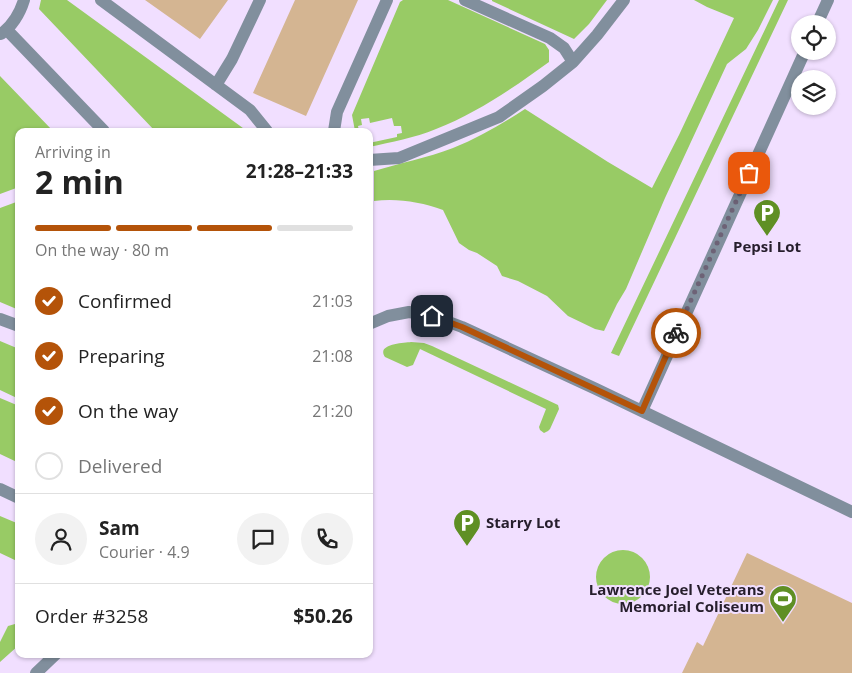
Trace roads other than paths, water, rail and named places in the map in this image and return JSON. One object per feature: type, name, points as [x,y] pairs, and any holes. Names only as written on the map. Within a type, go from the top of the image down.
[{"type":"street","points":[[24,0],[21,10],[3,32],[101,128]]},
{"type":"street","points":[[101,0],[250,110],[265,128]]},
{"type":"street","points":[[216,85],[232,59],[260,0]]},
{"type":"street","points":[[334,128],[337,112],[387,0]]},
{"type":"street","points":[[465,0],[550,38],[564,48],[573,62]]},
{"type":"street","points":[[373,160],[399,158],[499,117],[573,62],[624,0]]},
{"type":"street","points":[[821,15],[828,0]]},
{"type":"street","points":[[642,411],[801,60]]},
{"type":"street","points":[[373,322],[388,316],[409,312],[432,316],[462,327],[852,512]]},
{"type":"street","points":[[0,319],[15,325]]},
{"type":"street","points":[[0,489],[15,496]]},
{"type":"street","points":[[36,673],[52,658]]},
{"type":"place","name":"Pepsi Lot","points":[[767,237]]},
{"type":"place","name":"Starry Lot","points":[[467,547]]},
{"type":"place","name":"Lawrence Joel Veterans Memorial Coliseum","points":[[783,623]]}]
